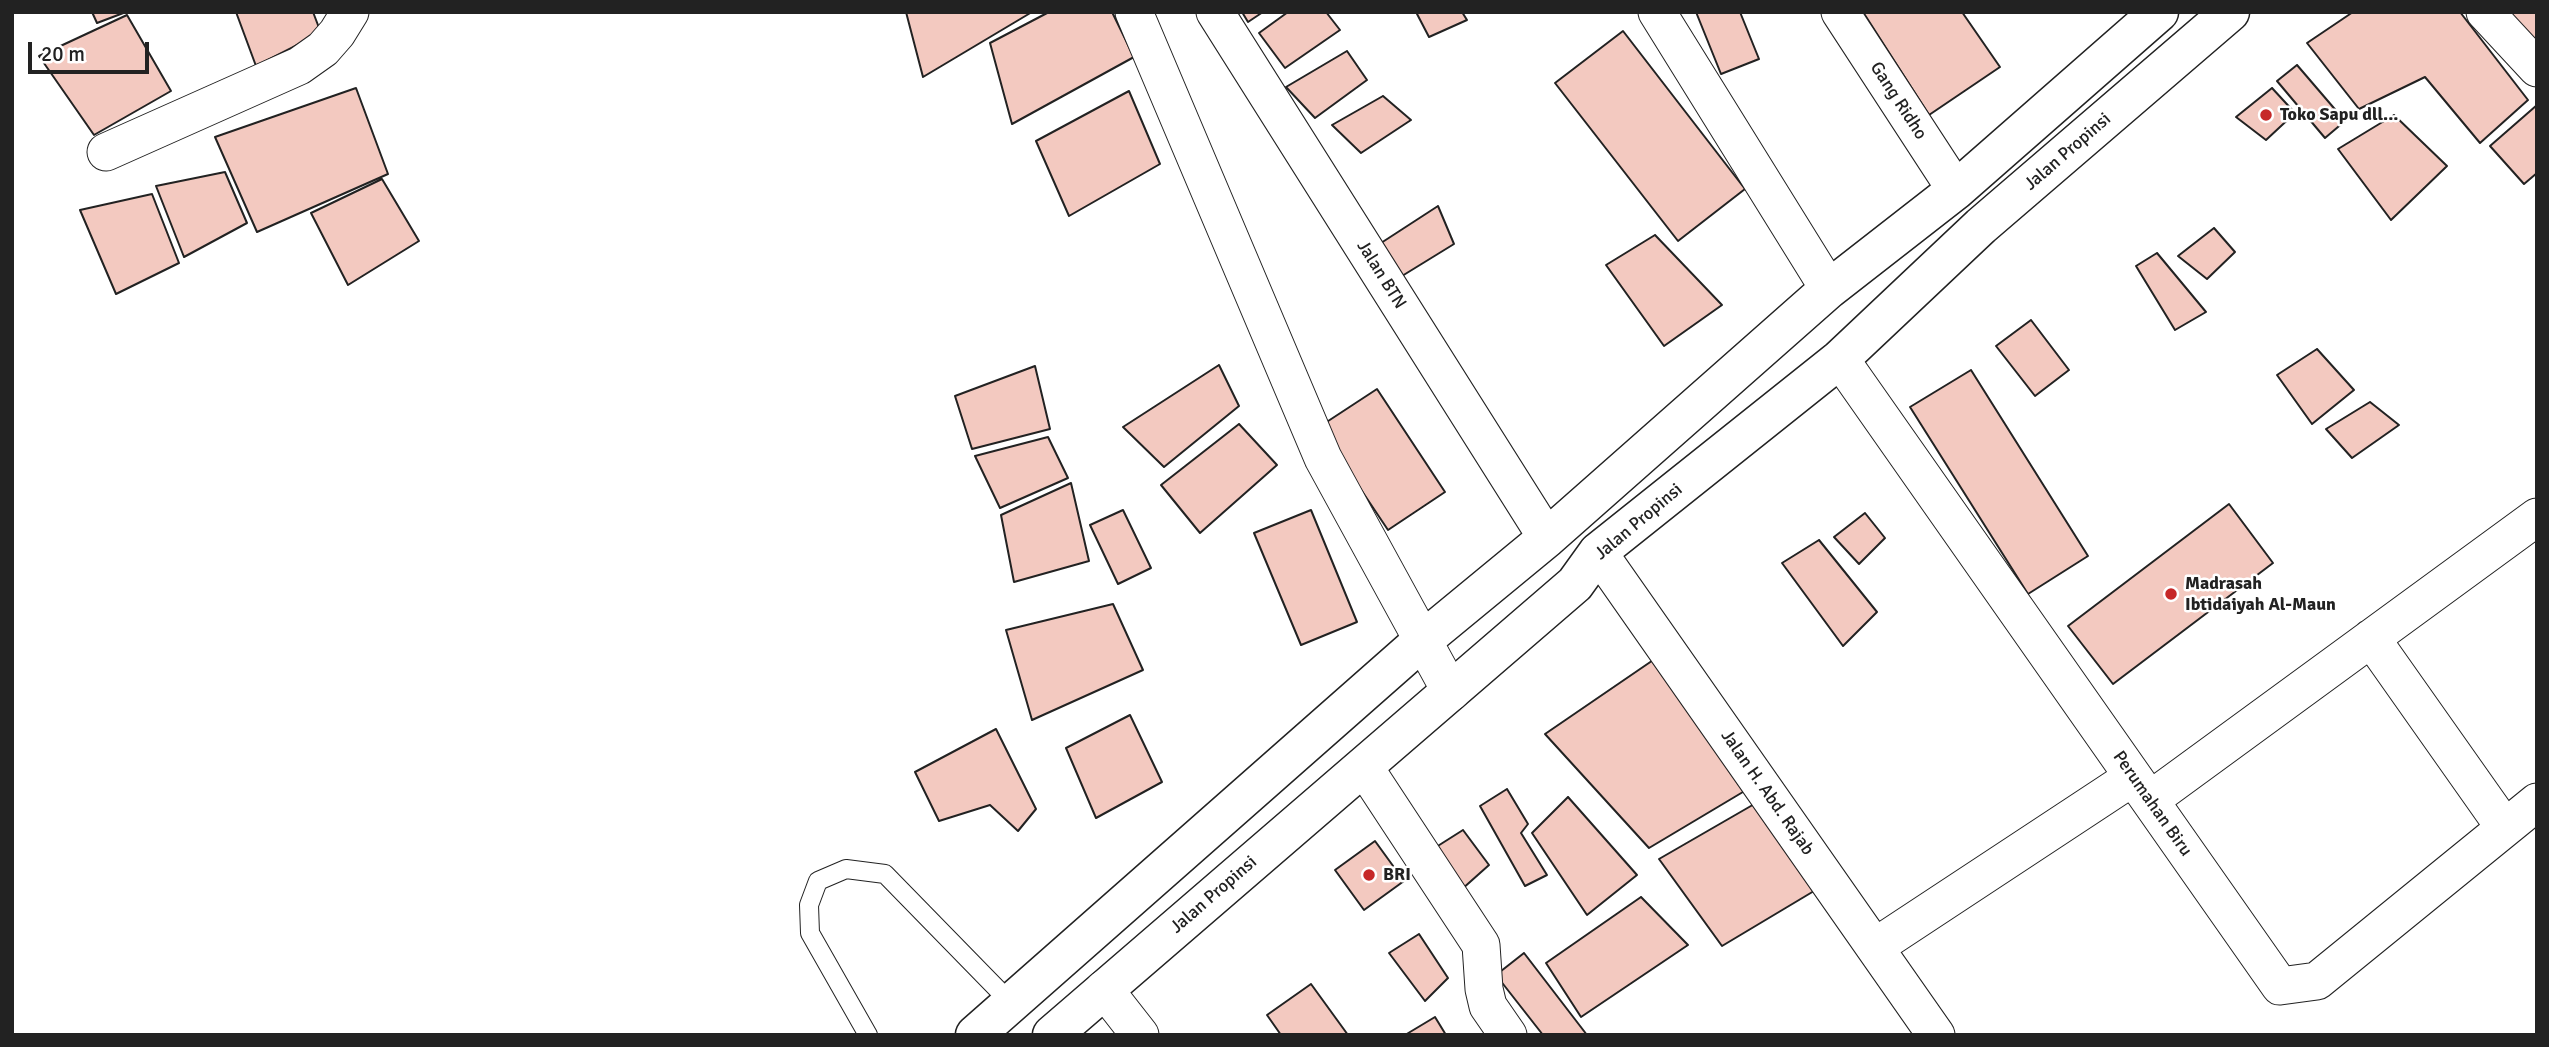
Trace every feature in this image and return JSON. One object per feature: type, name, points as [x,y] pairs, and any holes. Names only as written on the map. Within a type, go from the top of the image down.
[{"type":"highway","points":[[975,1035],[1422,641],[1547,538],[1829,289],[1956,190],[2160,12]]},
{"type":"highway","name":"Jalan Propinsi","points":[[1052,1035],[1575,584],[1598,552],[1840,359],[1981,226],[2230,12]]},
{"type":"street","points":[[106,152],[299,66],[323,49],[351,12]]},
{"type":"street","points":[[1134,12],[1323,458],[1451,692]]},
{"type":"street","name":"Jalan BTN","points":[[1215,12],[1547,538]]},
{"type":"street","points":[[1657,12],[1829,289]]},
{"type":"street","name":"Gang Ridho","points":[[1840,12],[1956,190]]},
{"type":"street","points":[[2485,12],[2537,68]]},
{"type":"street","name":"Perumahan Biru","points":[[1840,359],[2280,985],[2317,981],[2537,802]]},
{"type":"street","points":[[1875,947],[2142,788],[2371,638],[2537,517]]},
{"type":"street","name":"Jalan H. Abd. Rajab","points":[[1598,552],[1936,1035]]},
{"type":"street","points":[[2371,638],[2505,828]]},
{"type":"street","points":[[1364,767],[1481,945],[1484,989],[1489,1006],[1508,1035]]},
{"type":"street","points":[[1104,989],[1140,1035]]},
{"type":"lane","points":[[868,1035],[810,933],[809,905],[818,881],[846,869],[885,874],[1011,1003]]},
{"type":"building","points":[[92,12],[126,12],[97,23]]},
{"type":"building","points":[[236,12],[313,12],[321,33],[256,66]]},
{"type":"building","points":[[906,12],[1032,12],[923,77]]},
{"type":"building","points":[[1049,12],[1112,12],[1134,57],[1012,124],[990,43]]},
{"type":"building","points":[[1242,12],[1263,12],[1248,22]]},
{"type":"building","points":[[1288,12],[1326,12],[1340,30],[1285,68],[1259,33]]},
{"type":"building","points":[[1416,12],[1462,12],[1467,20],[1429,37]]},
{"type":"building","points":[[1696,12],[1740,12],[1759,59],[1721,74]]},
{"type":"building","points":[[1863,12],[1962,12],[2000,67],[1929,115]]},
{"type":"building","points":[[2353,12],[2460,12],[2528,100],[2480,143],[2425,77],[2359,109],[2307,43]]},
{"type":"building","points":[[2501,12],[2537,12],[2537,50]]},
{"type":"building","points":[[127,15],[171,91],[94,135],[39,56]]},
{"type":"building","points":[[1623,31],[1745,189],[1678,241],[1555,83]]},
{"type":"building","points":[[1347,51],[1367,80],[1315,118],[1286,87]]},
{"type":"building","points":[[2297,65],[2345,121],[2325,138],[2277,81]]},
{"type":"building","points":[[356,88],[388,174],[257,232],[215,137]]},
{"type":"building","name":"Toko Sapu dll...","points":[[2272,88],[2295,113],[2266,140],[2236,117]]},
{"type":"building","points":[[1129,91],[1160,164],[1069,216],[1036,141]]},
{"type":"building","points":[[1383,96],[1411,120],[1361,153],[1332,125]]},
{"type":"building","points":[[2537,105],[2537,173],[2524,184],[2490,146]]},
{"type":"building","points":[[2394,115],[2447,166],[2391,220],[2338,149]]},
{"type":"building","points":[[225,172],[247,223],[184,257],[156,186]]},
{"type":"building","points":[[382,179],[419,241],[348,285],[311,213]]},
{"type":"building","points":[[152,194],[179,263],[116,294],[80,210]]},
{"type":"building","points":[[1438,206],[1454,244],[1402,276],[1381,243]]},
{"type":"building","points":[[2214,228],[2235,252],[2207,279],[2178,256]]},
{"type":"building","points":[[1655,235],[1722,305],[1664,346],[1606,265]]},
{"type":"building","points":[[2157,253],[2206,312],[2175,330],[2136,266]]},
{"type":"building","points":[[2031,320],[2069,370],[2035,396],[1996,346]]},
{"type":"building","points":[[2317,349],[2354,390],[2312,424],[2277,375]]},
{"type":"building","points":[[1219,365],[1239,406],[1164,467],[1123,427]]},
{"type":"building","points":[[1035,366],[1050,429],[972,449],[955,396]]},
{"type":"building","points":[[1971,370],[2088,556],[2028,594],[1910,407]]},
{"type":"building","points":[[1377,389],[1445,492],[1388,530],[1319,427]]},
{"type":"building","points":[[2370,402],[2399,425],[2352,458],[2326,429]]},
{"type":"building","points":[[1239,424],[1277,465],[1200,533],[1161,485]]},
{"type":"building","points":[[1048,437],[1068,478],[1000,508],[975,456]]},
{"type":"building","points":[[1071,483],[1089,561],[1014,582],[1001,515]]},
{"type":"building","name":"Madrasah Ibtidaiyah Al-Maun","points":[[2229,504],[2273,563],[2113,684],[2068,626]]},
{"type":"building","points":[[1123,510],[1151,568],[1118,584],[1090,525]]},
{"type":"building","points":[[1311,510],[1357,622],[1301,645],[1254,533]]},
{"type":"building","points":[[1865,513],[1885,538],[1859,564],[1834,537]]},
{"type":"building","points":[[1819,540],[1877,612],[1843,646],[1782,563]]},
{"type":"building","points":[[1113,604],[1143,670],[1032,720],[1006,630]]},
{"type":"building","points":[[1662,654],[1753,786],[1649,848],[1545,734]]},
{"type":"building","points":[[1130,715],[1162,782],[1096,818],[1066,748]]},
{"type":"building","points":[[996,729],[1036,809],[1018,831],[990,805],[939,821],[915,772]]},
{"type":"building","points":[[1507,789],[1528,824],[1521,833],[1547,875],[1525,886],[1480,806]]},
{"type":"building","points":[[1568,797],[1637,875],[1587,915],[1532,833]]},
{"type":"building","points":[[1763,799],[1814,891],[1722,946],[1659,859]]},
{"type":"building","points":[[1463,830],[1489,865],[1461,890],[1433,849]]},
{"type":"building","name":"BRI","points":[[1375,841],[1404,881],[1364,910],[1335,870]]},
{"type":"building","points":[[1641,897],[1688,945],[1581,1017],[1546,963]]},
{"type":"building","points":[[1419,934],[1448,978],[1425,1001],[1389,953]]},
{"type":"building","points":[[1524,953],[1587,1035],[1543,1035],[1496,975]]},
{"type":"building","points":[[1311,984],[1348,1035],[1281,1035],[1267,1015]]},
{"type":"building","points":[[1435,1017],[1446,1035],[1405,1035]]},
{"type":"place","name":"Toko Sapu dll...","points":[[2266,115]]},
{"type":"place","name":"Madrasah Ibtidaiyah Al-Maun","points":[[2171,594]]},
{"type":"place","name":"BRI","points":[[1369,875]]}]
